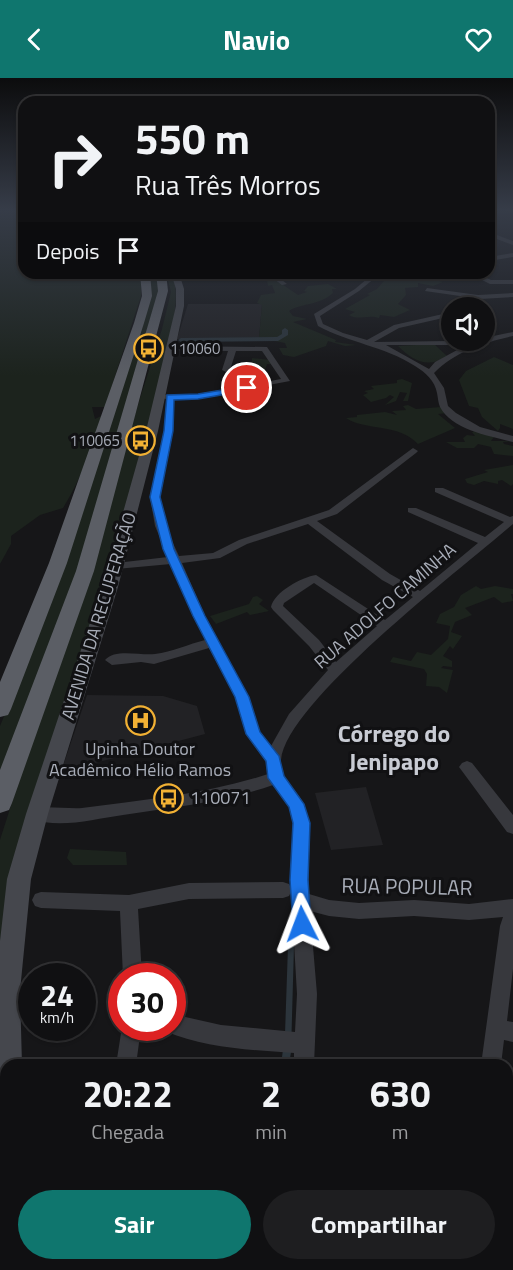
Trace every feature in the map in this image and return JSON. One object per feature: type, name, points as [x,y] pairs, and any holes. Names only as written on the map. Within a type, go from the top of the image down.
[{"type":"highway","points":[[0,709],[58,563],[139,323],[147,296],[146,279]]},
{"type":"highway","name":"AVENIDA DA RECUPERAÇÃO","points":[[0,803],[85,571],[163,291],[173,279]]},
{"type":"main road","name":"AVENIDA DA RECUPERAÇÃO","points":[[8,1059],[7,991],[19,879],[37,814],[160,431],[171,348],[180,306],[180,289],[176,279]]},
{"type":"street","points":[[277,279],[284,284]]},
{"type":"street","points":[[367,279],[357,290],[316,315],[320,325],[328,330],[391,349],[429,373],[439,386],[442,404],[452,415],[471,426],[513,439]]},
{"type":"street","points":[[484,279],[490,282],[513,282]]},
{"type":"street","points":[[490,282],[486,288],[492,296]]},
{"type":"street","points":[[427,290],[478,297],[513,295]]},
{"type":"street","points":[[372,344],[381,332],[402,324],[421,326],[441,318]]},
{"type":"street","points":[[421,326],[429,344]]},
{"type":"street","points":[[495,338],[513,334]]},
{"type":"street","points":[[372,344],[441,343]]},
{"type":"street","points":[[165,397],[198,396],[286,381],[266,350],[171,348]]},
{"type":"street","points":[[188,360],[193,348]]},
{"type":"street","points":[[226,370],[233,348]]},
{"type":"street","points":[[429,373],[438,364],[461,351]]},
{"type":"street","points":[[160,431],[155,497],[160,526],[213,642],[242,697],[253,734],[296,804],[301,823],[299,880],[306,994],[304,1059]]},
{"type":"street","points":[[116,566],[216,556],[243,542],[333,512],[413,451]]},
{"type":"street","points":[[439,490],[512,520]]},
{"type":"street","points":[[412,510],[486,542]]},
{"type":"street","points":[[309,520],[386,577],[421,596]]},
{"type":"street","name":"RUA ADOLFO CAMINHA","points":[[275,769],[279,744],[294,720],[335,670],[512,520]]},
{"type":"street","points":[[335,670],[314,643],[277,608],[277,603],[282,598],[311,579],[319,581],[386,626]]},
{"type":"street","points":[[112,660],[141,657],[154,659],[213,642]]},
{"type":"street","points":[[467,767],[513,827]]},
{"type":"street","points":[[37,814],[64,816],[179,801],[246,789],[275,769]]},
{"type":"street","points":[[41,900],[129,903],[189,891],[283,890]]},
{"type":"street","name":"RUA POPULAR","points":[[301,900],[329,908],[359,911],[414,908],[469,912],[513,907]]},
{"type":"street","points":[[129,903],[132,963]]},
{"type":"street","points":[[493,1059],[504,1030],[509,926],[513,914]]},
{"type":"street","points":[[186,1028],[245,1038],[305,1043]]},
{"type":"street","points":[[127,1059],[130,1041]]},
{"type":"shaded area","points":[[0,265],[18,265],[18,279],[141,279],[141,296],[105,407],[92,407],[95,419],[103,415],[75,486],[63,508],[40,515],[11,536],[11,544],[0,564]]},
{"type":"shaded area","points":[[147,279],[158,279],[160,291],[77,580],[0,787],[0,726],[60,580]]},
{"type":"shaded area","points":[[168,279],[174,279],[176,303],[171,336],[0,980],[0,840],[162,329],[171,292]]},
{"type":"shaded area","points":[[263,279],[274,279],[298,295],[307,292],[304,291],[308,286],[328,284],[337,289],[332,289],[333,293],[322,300],[289,311],[293,316],[307,319],[293,322],[336,340],[335,342],[356,345],[345,346],[328,341],[326,346],[294,357],[283,355],[279,348],[287,348],[285,343],[259,338],[262,305],[257,303],[261,295],[275,293],[272,285],[268,286],[267,280]]},
{"type":"shaded area","points":[[386,279],[432,279],[443,282],[433,286],[418,283],[418,287],[405,288],[406,295],[398,304],[410,310],[394,317],[380,315],[379,318],[352,317],[349,315],[355,312],[345,309],[377,289]]},
{"type":"shaded area","points":[[188,304],[262,304],[259,339],[177,339]]},
{"type":"shaded area","points":[[434,344],[447,356],[433,362],[421,362],[409,356],[398,346]]},
{"type":"shaded area","points":[[494,357],[513,365],[513,429],[500,424],[498,431],[482,417],[478,408],[469,406],[459,380],[466,371]]},
{"type":"shaded area","points":[[252,358],[271,360],[273,364],[267,364],[265,370],[269,375],[240,373],[245,373],[248,366],[252,365]]},
{"type":"shaded area","points":[[402,379],[412,383],[408,401],[403,401],[407,393],[400,392],[396,401],[385,405],[394,397],[390,395],[371,402],[363,395],[368,393],[364,391],[374,389],[371,386],[397,383],[397,380]]},
{"type":"shaded area","points":[[408,405],[416,409],[441,407],[448,413],[438,414],[455,428],[418,444],[401,433],[363,425],[346,418],[385,412],[397,415],[392,411],[406,410],[403,406]]},
{"type":"shaded area","points":[[477,430],[494,437],[491,441],[513,441],[503,442],[513,446],[513,456],[494,454],[491,447],[478,444],[474,448],[457,448],[446,442],[465,442],[463,438],[467,435],[475,436],[472,432]]},
{"type":"shaded area","points":[[513,465],[513,484],[511,486],[502,480],[498,481],[498,484],[484,481],[474,485],[467,483],[465,479],[488,472],[484,470]]},
{"type":"shaded area","points":[[476,586],[481,589],[495,586],[513,589],[513,594],[511,594],[513,601],[502,603],[494,597],[465,608],[472,615],[455,622],[451,632],[462,636],[453,649],[450,646],[443,656],[452,661],[452,667],[443,666],[441,668],[453,670],[447,693],[439,687],[426,686],[427,674],[424,669],[390,662],[393,657],[411,661],[417,652],[431,655],[448,639],[450,626],[436,623],[440,614],[454,607],[461,595]]},
{"type":"shaded area","points":[[257,596],[263,600],[259,604],[269,611],[250,615],[247,612],[216,624],[210,616],[249,604],[253,597]]},
{"type":"shaded area","name":"Upinha Doutor Acadêmico Hélio Ramos","points":[[87,695],[163,696],[197,706],[205,734],[61,772]]},
{"type":"shaded area","points":[[366,787],[383,845],[331,850],[315,793]]},
{"type":"shaded area","points":[[70,849],[126,852],[127,865],[73,865],[67,858]]},
{"type":"shaded area","points":[[288,946],[294,946],[290,1059],[282,1059],[285,1034]]},
{"type":"waterway","name":"Córrego do Jenipapo","points":[[181,340],[278,339],[285,335],[285,330]]},
{"type":"place","name":"110060","points":[[149,349]]},
{"type":"place","name":"110065","points":[[141,441]]},
{"type":"place","name":"Upinha Doutor Acadêmico Hélio Ramos","points":[[140,720]]},
{"type":"place","name":"110071","points":[[169,798]]},
{"type":"district","name":"Córrego do Jenipapo","points":[[394,748]]},
{"type":"route","points":[[247,388],[188,398],[170,397],[169,431],[155,497],[156,508],[168,549],[199,616],[242,697],[253,734],[273,760],[276,778],[296,804],[301,823],[299,880],[302,924]]}]
